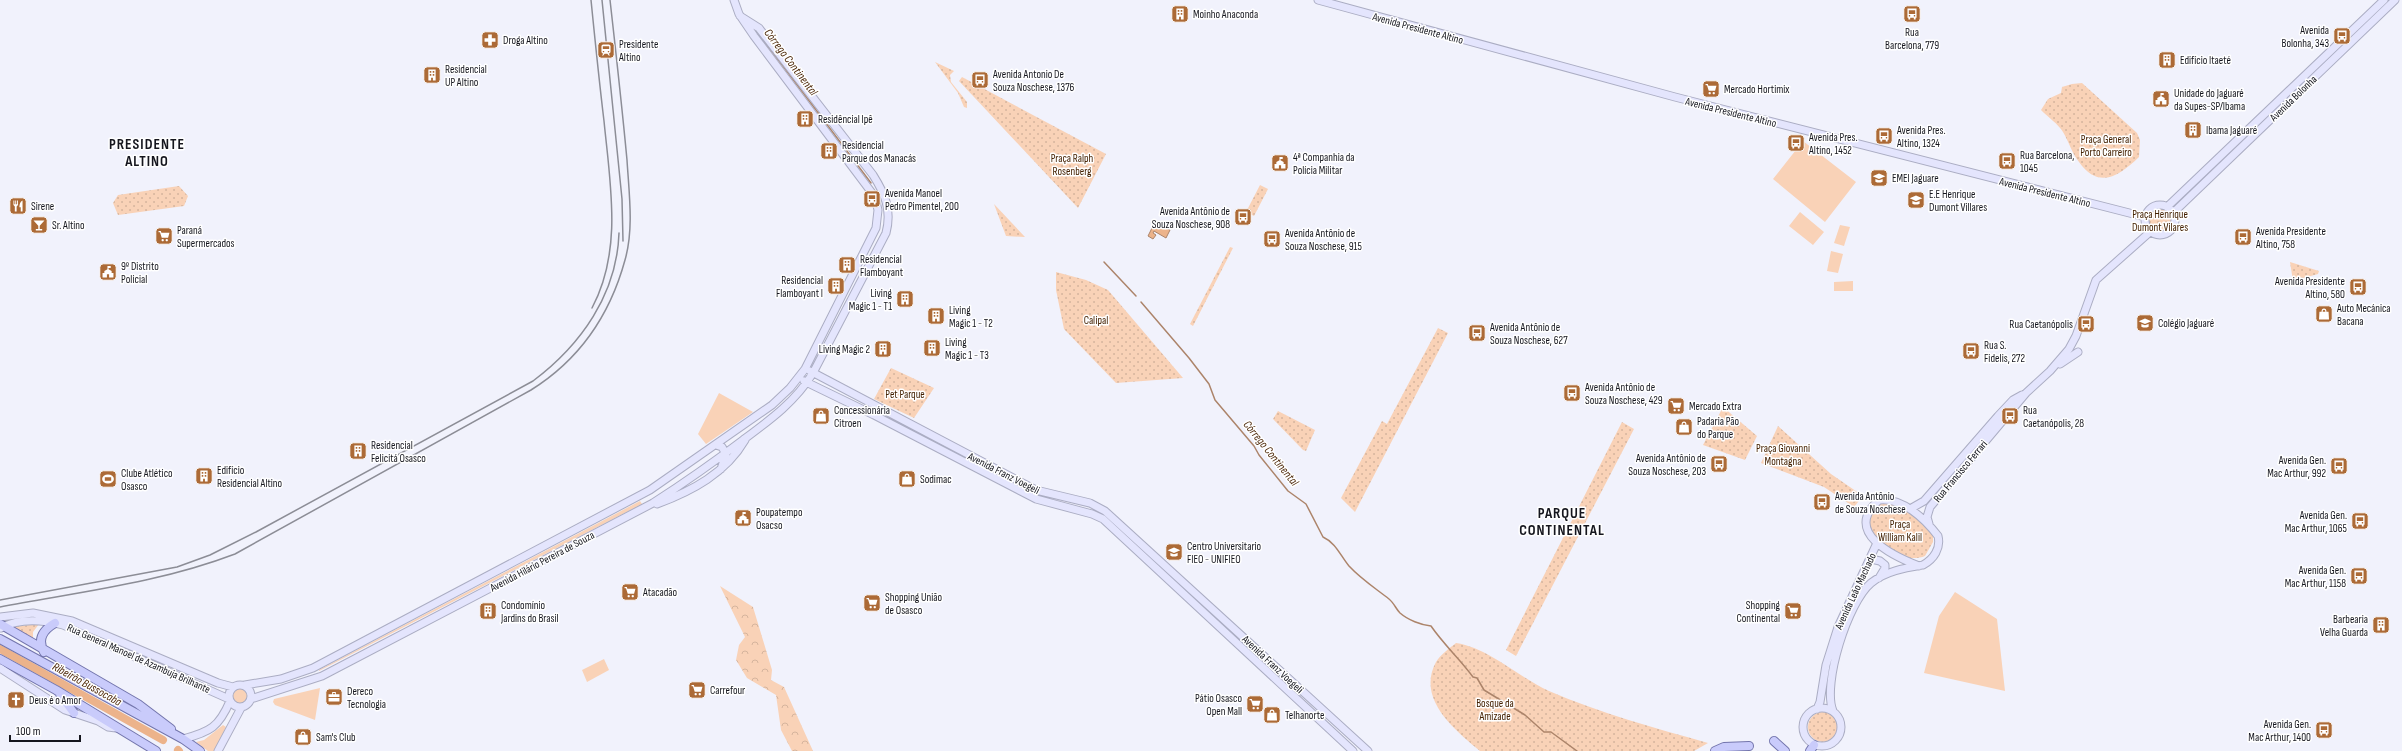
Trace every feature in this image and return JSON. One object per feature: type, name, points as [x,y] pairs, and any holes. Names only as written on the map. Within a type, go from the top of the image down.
[{"type":"main road","points":[[734,0],[740,16],[749,22]]},
{"type":"main road","name":"Avenida Presidente Altino","points":[[1318,0],[1675,97],[2146,217]]},
{"type":"main road","name":"Avenida Bolonha","points":[[2170,210],[2384,0]]},
{"type":"main road","name":"Avenida Bolonha","points":[[2170,210],[2395,0]]},
{"type":"main road","name":"Avenida Hilário Pereira de Souza","points":[[245,685],[281,679],[313,668],[644,494],[683,469],[772,405],[805,369],[874,232],[878,210],[873,192],[749,22]]},
{"type":"main road","name":"Avenida Hilário Pereira de Souza","points":[[252,699],[314,680],[644,508],[674,494],[781,411],[807,383],[881,242],[887,227],[888,205],[879,184],[749,22]]},
{"type":"main road","points":[[2155,206],[2170,210],[2174,224],[2170,232],[2161,235],[2150,232],[2146,225],[2148,211],[2155,206]]},
{"type":"main road","points":[[877,222],[882,229],[887,227]]},
{"type":"main road","points":[[874,232],[882,234],[881,242]]},
{"type":"main road","points":[[2050,371],[2069,349],[2076,336],[2096,280],[2150,232]]},
{"type":"main road","points":[[2000,419],[2026,392],[2050,371],[2078,352]]},
{"type":"main road","name":"Avenida Franz Voegeli","points":[[805,369],[1049,495],[1086,502],[1096,506],[1112,516],[1368,751]]},
{"type":"main road","name":"Avenida Franz Voegeli","points":[[798,378],[874,415],[1043,502],[1089,513],[1109,524],[1353,751]]},
{"type":"main road","points":[[874,415],[880,407]]},
{"type":"main road","name":"Rua Francisco Ferrari","points":[[1910,509],[1924,500],[2000,419]]},
{"type":"main road","name":"Rua Francisco Ferrari","points":[[1929,525],[1927,517],[1930,507],[2000,419]]},
{"type":"main road","points":[[683,469],[673,482],[674,494],[720,471],[732,460],[747,437]]},
{"type":"main road","points":[[716,445],[722,447],[726,454],[720,471]]},
{"type":"main road","points":[[1003,482],[1011,479],[1024,483]]},
{"type":"main road","points":[[1879,500],[1892,501],[1910,509],[1929,525],[1938,536],[1939,547],[1927,563],[1919,566],[1889,554],[1869,533],[1866,522],[1871,508],[1879,500]]},
{"type":"main road","points":[[1086,502],[1089,513],[1096,506]]},
{"type":"main road","name":"Avenida Leão Machado","points":[[1817,709],[1820,702],[1826,665],[1838,627],[1849,600],[1871,559],[1877,543]]},
{"type":"main road","points":[[1871,559],[1880,561],[1884,565],[1885,568],[1879,578]]},
{"type":"main road","name":"Avenida Leão Machado","points":[[1833,711],[1830,696],[1833,670],[1846,628],[1860,596],[1879,578],[1894,571],[1919,566]]},
{"type":"main road","name":"Rua General Manoel de Azambuja Brilhante","points":[[0,617],[14,615],[49,615],[72,621],[218,683],[233,687]]},
{"type":"main road","name":"Rua General Manoel de Azambuja Brilhante","points":[[1,626],[24,622],[55,623],[74,629],[230,700]]},
{"type":"main road","points":[[44,652],[41,645],[41,635],[55,623]]},
{"type":"main road","points":[[1,626],[143,708],[166,724],[181,738]]},
{"type":"main road","points":[[0,639],[167,730],[200,751]]},
{"type":"main road","points":[[0,659],[58,691],[116,728],[156,751]]},
{"type":"main road","points":[[0,668],[74,713],[98,721],[108,727],[116,728]]},
{"type":"main road","points":[[181,738],[215,727],[224,716],[230,700],[230,692],[233,687],[245,685],[251,692],[252,699],[248,705],[241,708],[218,751]]},
{"type":"main road","points":[[58,691],[74,713]]},
{"type":"main road","points":[[230,700],[236,707],[241,708]]},
{"type":"main road","points":[[1825,708],[1833,711],[1841,726],[1838,738],[1827,745],[1812,748],[1803,727],[1807,716],[1817,709],[1825,708]]},
{"type":"main road","points":[[1329,728],[1335,721]]},
{"type":"main road","points":[[1774,741],[1786,751]]},
{"type":"main road","points":[[1714,751],[1729,747],[1749,746]]},
{"type":"green space","points":[[935,62],[954,71],[950,75],[951,82],[967,102],[967,108],[964,107],[958,93]]},
{"type":"green space","name":"Praça Ralph Rosenberg","points":[[962,77],[1106,154],[1078,208],[959,81]]},
{"type":"green space","name":"Praça General Porto Carreiro","points":[[2082,83],[2137,133],[2140,140],[2139,157],[2124,170],[2109,177],[2102,178],[2094,176],[2086,171],[2072,151],[2061,129],[2041,110],[2048,99],[2061,93],[2062,87]]},
{"type":"green space","points":[[1803,141],[1856,182],[1825,222],[1773,179]]},
{"type":"green space","points":[[1260,185],[1268,189],[1254,216],[1246,212]]},
{"type":"green space","points":[[179,186],[188,196],[184,206],[118,215],[113,203],[118,195]]},
{"type":"green space","points":[[994,204],[1025,237],[1006,236]]},
{"type":"green space","name":"Praça Henrique Dumont Vilares","points":[[2160,209],[2168,212],[2171,220],[2168,228],[2160,231],[2152,228],[2149,220],[2152,212]]},
{"type":"green space","points":[[1800,212],[1824,232],[1813,245],[1789,226]]},
{"type":"green space","points":[[1840,225],[1850,227],[1844,246],[1834,243]]},
{"type":"green space","points":[[1230,247],[1233,248],[1193,326],[1190,324]]},
{"type":"green space","points":[[1831,251],[1843,254],[1838,273],[1827,271]]},
{"type":"green space","points":[[2290,262],[2319,271],[2318,274],[2293,281]]},
{"type":"green space","name":"Calipal","points":[[1056,272],[1086,280],[1108,290],[1183,378],[1116,383],[1064,329],[1056,290]]},
{"type":"green space","points":[[1853,281],[1853,291],[1834,291],[1834,282]]},
{"type":"green space","points":[[1438,328],[1448,333],[1355,512],[1341,498],[1382,421],[1387,424]]},
{"type":"green space","name":"Pet Parque","points":[[891,368],[934,388],[914,418],[874,399]]},
{"type":"green space","points":[[719,393],[753,412],[706,444],[698,434]]},
{"type":"green space","name":"Praça Giovanni Montagna","points":[[1723,407],[1757,436],[1745,460],[1703,445]]},
{"type":"green space","points":[[1278,411],[1315,430],[1306,451],[1303,450],[1273,419]]},
{"type":"green space","points":[[1622,422],[1634,429],[1516,656],[1506,650]]},
{"type":"green space","name":"Praça Giovanni Montagna","points":[[1778,426],[1831,474],[1863,496],[1854,507],[1824,487],[1761,463]]},
{"type":"green space","points":[[640,501],[642,504],[319,671],[319,670]]},
{"type":"green space","name":"Praça William Kalil","points":[[1888,503],[1909,510],[1933,534],[1933,542],[1925,556],[1910,558],[1894,553],[1886,548],[1874,536],[1870,529],[1868,516],[1877,504]]},
{"type":"green space","points":[[720,586],[753,607],[772,670],[771,680],[784,687],[813,751],[792,751],[781,730],[776,695],[747,678],[736,660],[739,645],[745,637]]},
{"type":"green space","points":[[1955,592],[1997,619],[2005,691],[1924,673],[1939,616]]},
{"type":"green space","points":[[39,624],[33,632],[33,639],[10,627]]},
{"type":"green space","name":"Bosque da Amizade","points":[[1456,643],[1468,646],[1492,657],[1537,685],[1568,699],[1628,720],[1708,743],[1694,751],[1480,751],[1450,723],[1441,712],[1431,689],[1431,676],[1436,662]]},
{"type":"green space","points":[[604,659],[609,670],[587,682],[582,670]]},
{"type":"green space","points":[[240,686],[246,689],[249,695],[246,701],[240,704],[234,701],[231,695],[234,689]]},
{"type":"green space","points":[[320,688],[315,720],[275,705],[273,702],[274,699]]},
{"type":"green space","points":[[1823,712],[1834,716],[1838,727],[1834,738],[1823,742],[1812,738],[1808,727],[1812,716]]},
{"type":"green space","points":[[223,725],[226,727],[215,751],[208,751],[196,742],[204,740]]},
{"type":"shaded area","points":[[1155,222],[1170,230],[1166,238],[1154,231],[1153,233],[1156,235],[1153,239],[1148,236]]},
{"type":"waterway","name":"Córrego Continental","points":[[755,29],[871,183]]},
{"type":"waterway","name":"Córrego Continental","points":[[1104,262],[1136,296]]},
{"type":"waterway","name":"Córrego Continental","points":[[1141,302],[1189,358],[1209,384],[1215,400],[1254,446],[1259,455],[1288,491],[1306,504],[1323,537],[1335,546],[1349,566],[1391,601],[1403,616],[1423,625],[1431,626],[1473,677],[1477,678],[1484,690],[1525,715],[1544,732],[1551,732],[1577,751]]},
{"type":"waterway","name":"Ribeirão Bussocaba","points":[[0,649],[163,740]]},
{"type":"railway","points":[[591,0],[609,168],[612,216],[608,263],[602,286],[592,308]]},
{"type":"railway","points":[[602,0],[622,199],[623,241]]},
{"type":"railway","points":[[0,607],[148,580],[206,564],[235,554],[531,390],[564,365],[590,334],[611,299],[619,280],[628,248],[630,211],[627,160],[610,0]]},
{"type":"railway","points":[[0,600],[177,567],[210,555],[256,532],[533,381],[566,351],[581,334],[593,316],[604,297],[611,277],[617,255],[619,233]]},
{"type":"place","name":"Moinho Anaconda","points":[[1180,14]]},
{"type":"place","name":"Rua Barcelona, 779","points":[[1912,14]]},
{"type":"place","name":"Avenida Bolonha, 343","points":[[2342,36]]},
{"type":"place","name":"Droga Altino","points":[[490,40]]},
{"type":"place","name":"Presidente Altino","points":[[606,50]]},
{"type":"place","name":"Edifício Itaeté","points":[[2167,60]]},
{"type":"place","name":"Residencial UP Altino","points":[[432,75]]},
{"type":"place","name":"Avenida Antonio De Souza Noschese, 1376","points":[[980,80]]},
{"type":"place","name":"Mercado Hortimix","points":[[1711,89]]},
{"type":"place","name":"Unidade do Jaguaré da Supes-SP/Ibama","points":[[2161,99]]},
{"type":"place","name":"Residêncial Ipê","points":[[805,119]]},
{"type":"place","name":"Ibama Jaguaré","points":[[2193,130]]},
{"type":"place","name":"Avenida Pres. Altino, 1324","points":[[1884,136]]},
{"type":"place","name":"Avenida Pres. Altino, 1452","points":[[1796,143]]},
{"type":"place","name":"Residencial Parque dos Manacás","points":[[829,151]]},
{"type":"place","name":"Rua Barcelona, 1045","points":[[2007,161]]},
{"type":"place","name":"4ª Companhia da Polícia Militar","points":[[1280,163]]},
{"type":"place","name":"EMEI Jaguare","points":[[1879,178]]},
{"type":"place","name":"Avenida Manoel Pedro Pimentel, 200","points":[[872,199]]},
{"type":"place","name":"E.E Henrique Dumont Villares","points":[[1916,200]]},
{"type":"place","name":"Sirene","points":[[18,206]]},
{"type":"place","name":"Avenida Antônio de Souza Noschese, 908","points":[[1243,217]]},
{"type":"place","name":"Sr. Altino","points":[[39,225]]},
{"type":"place","name":"Paraná Supermercados","points":[[164,236]]},
{"type":"place","name":"Avenida Presidente Altino, 758","points":[[2243,237]]},
{"type":"place","name":"Avenida Antônio de Souza Noschese, 915","points":[[1272,239]]},
{"type":"place","name":"Residencial Flamboyant","points":[[847,265]]},
{"type":"place","name":"9º Distrito Policial","points":[[108,272]]},
{"type":"place","name":"Residencial Flamboyant I","points":[[836,286]]},
{"type":"place","name":"Avenida Presidente Altino, 580","points":[[2358,287]]},
{"type":"place","name":"Living Magic 1 - T1","points":[[905,299]]},
{"type":"place","name":"Auto Mecánica Bacana","points":[[2324,314]]},
{"type":"place","name":"Living Magic 1 - T2","points":[[936,316]]},
{"type":"place","name":"Colégio Jaguaré","points":[[2145,323]]},
{"type":"place","name":"Rua Caetanópolis","points":[[2086,324]]},
{"type":"place","name":"Avenida Antônio de Souza Noschese, 627","points":[[1477,333]]},
{"type":"place","name":"Living Magic 1 - T3","points":[[932,348]]},
{"type":"place","name":"Living Magic 2","points":[[883,349]]},
{"type":"place","name":"Rua S. Fidelis, 272","points":[[1971,351]]},
{"type":"place","name":"Avenida Antônio de Souza Noschese, 429","points":[[1572,393]]},
{"type":"place","name":"Mercado Extra","points":[[1676,406]]},
{"type":"place","name":"Concessionária Citroen","points":[[821,416]]},
{"type":"place","name":"Rua Caetanópolis, 28","points":[[2010,416]]},
{"type":"place","name":"Padaria Pão do Parque","points":[[1684,427]]},
{"type":"place","name":"Residencial Felicitá Osasco","points":[[358,451]]},
{"type":"place","name":"Avenida Antônio de Souza Noschese, 203","points":[[1719,464]]},
{"type":"place","name":"Avenida Gen. Mac Arthur, 992","points":[[2339,466]]},
{"type":"place","name":"Edifício Residencial Altino","points":[[204,476]]},
{"type":"place","name":"Clube Atlético Osasco","points":[[108,479]]},
{"type":"place","name":"Sodimac","points":[[907,479]]},
{"type":"place","name":"Avenida Antônio de Souza Noschese","points":[[1822,502]]},
{"type":"place","name":"Poupatempo Osacso","points":[[743,518]]},
{"type":"place","name":"Avenida Gen. Mac Arthur, 1065","points":[[2360,521]]},
{"type":"place","name":"Centro Universitario FIEO - UNIFIEO","points":[[1174,552]]},
{"type":"place","name":"Avenida Gen. Mac Arthur, 1158","points":[[2359,576]]},
{"type":"place","name":"Atacadão","points":[[630,592]]},
{"type":"place","name":"Shopping União de Osasco","points":[[872,603]]},
{"type":"place","name":"Condomínio Jardins do Brasil","points":[[488,611]]},
{"type":"place","name":"Shopping Continental","points":[[1793,611]]},
{"type":"place","name":"Barbearia Velha Guarda","points":[[2381,625]]},
{"type":"place","name":"Carrefour","points":[[697,690]]},
{"type":"place","name":"Dereco Tecnologia","points":[[334,697]]},
{"type":"place","name":"Deus é o Amor","points":[[16,700]]},
{"type":"place","name":"Pátio Osasco Open Mall","points":[[1255,704]]},
{"type":"place","name":"Telhanorte","points":[[1272,715]]},
{"type":"place","name":"Avenida Gen. Mac Arthur, 1400","points":[[2324,730]]},
{"type":"place","name":"Sam's Club","points":[[303,737]]},
{"type":"district","name":"PRESIDENTE ALTINO","points":[[147,152]]},
{"type":"district","name":"PARQUE CONTINENTAL","points":[[1562,522]]}]
